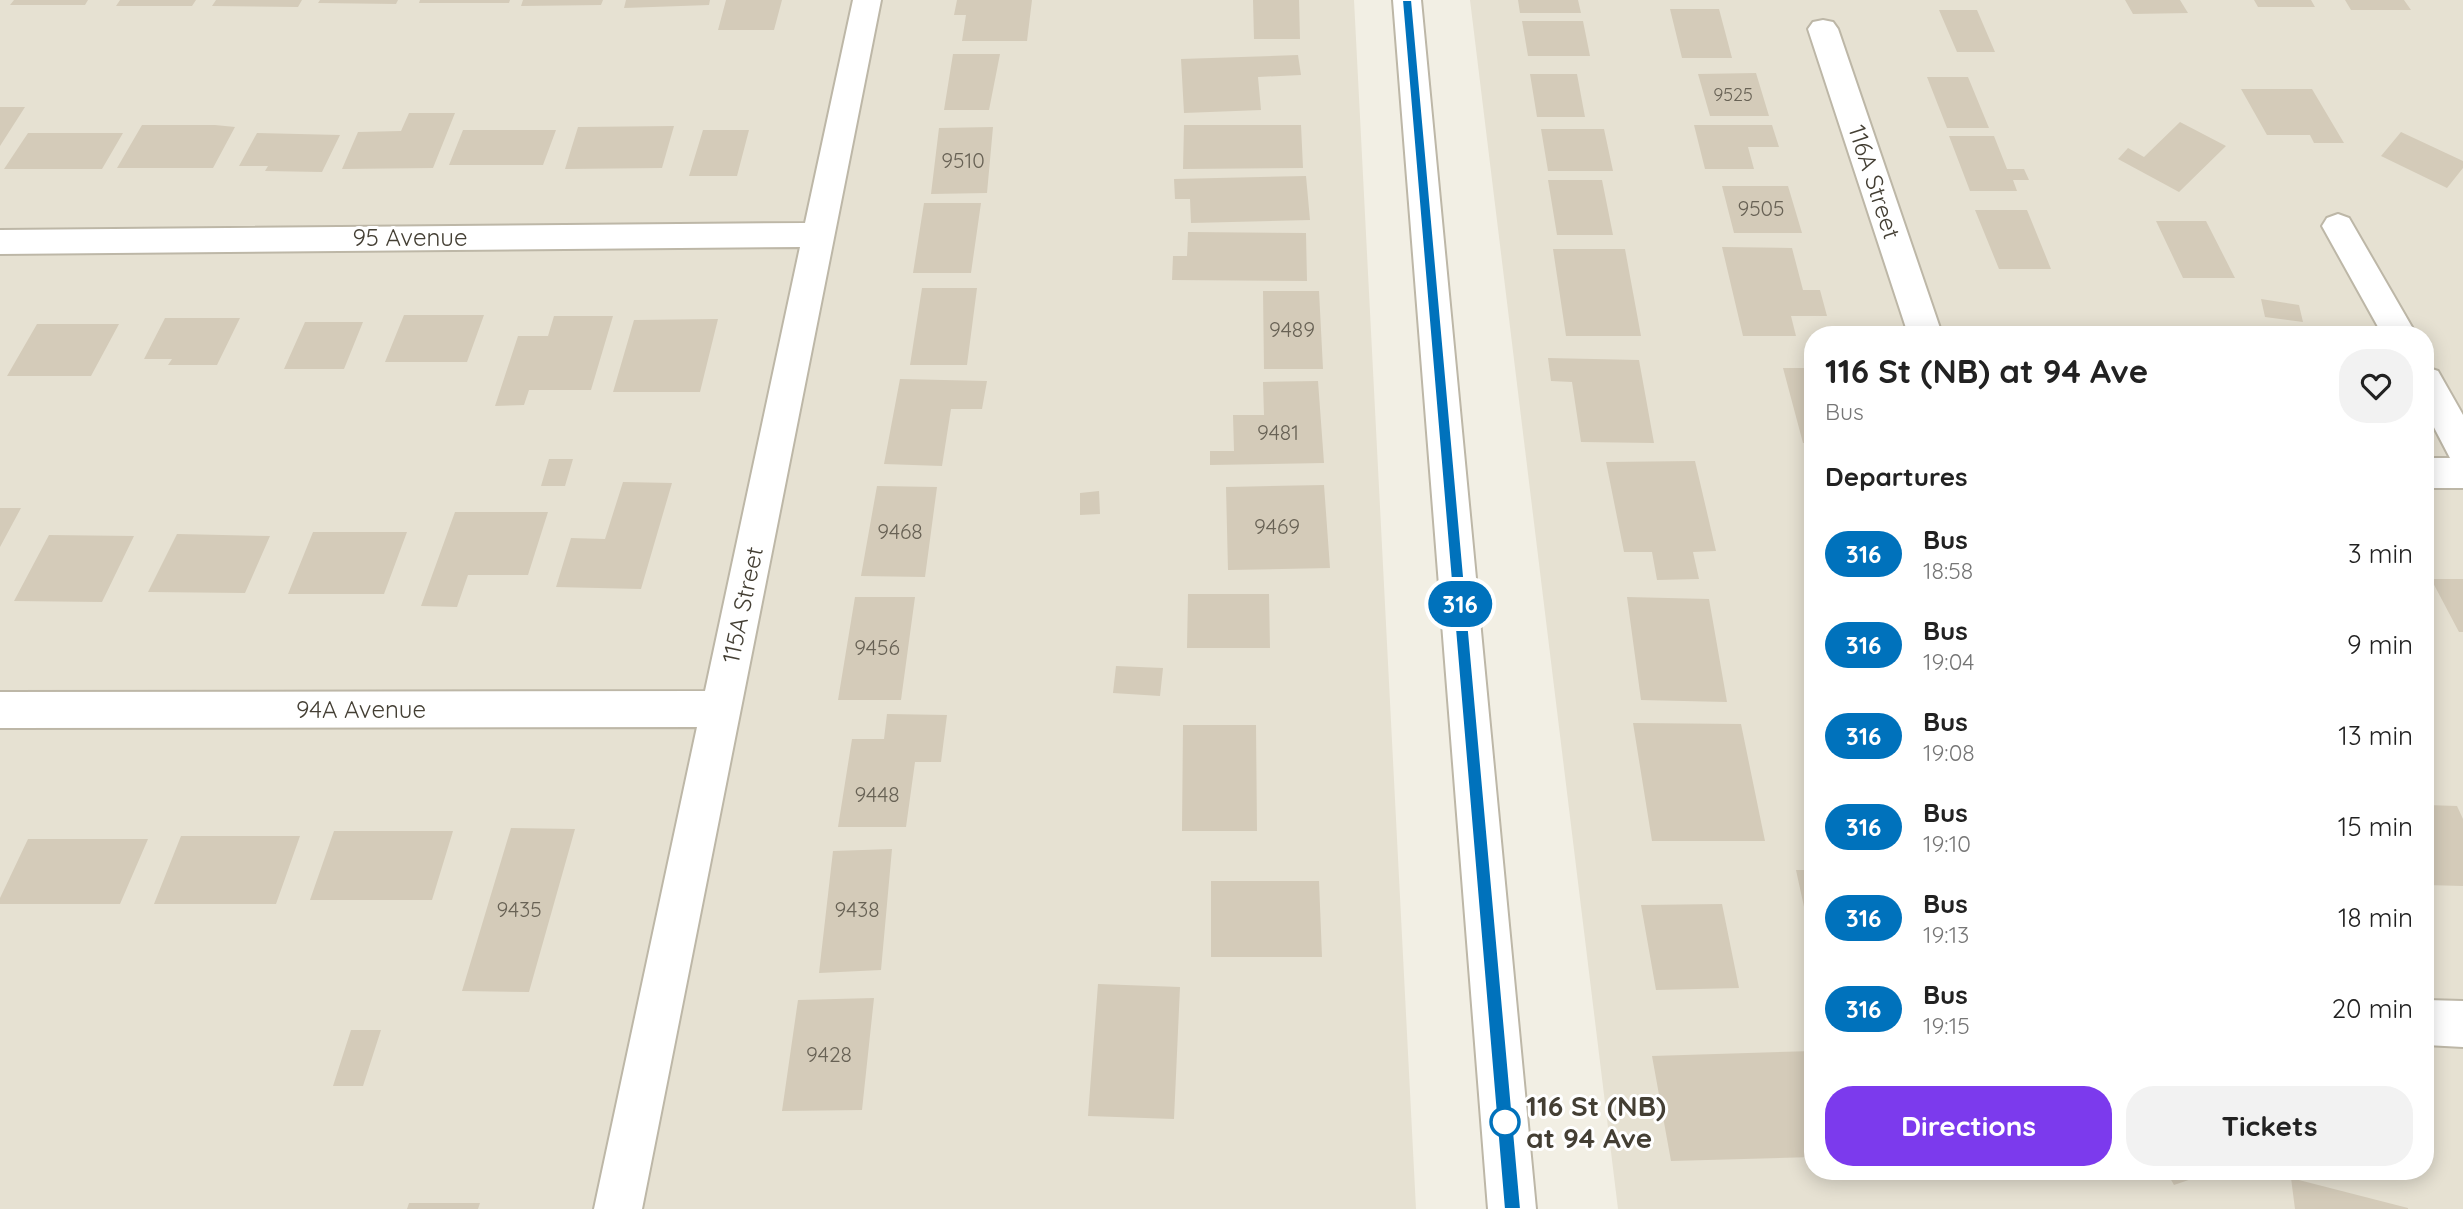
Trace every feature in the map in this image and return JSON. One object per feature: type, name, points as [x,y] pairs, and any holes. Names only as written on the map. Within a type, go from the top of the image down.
[{"type":"street","name":"115A Street","points":[[618,1209],[867,0]]},
{"type":"street","points":[[1407,0],[1512,1209]]},
{"type":"street","name":"116A Street","points":[[1823,29],[1922,326]]},
{"type":"street","points":[[2338,226],[2394,326]]},
{"type":"street","name":"95 Avenue","points":[[0,242],[820,235]]},
{"type":"street","points":[[2434,395],[2463,448]]},
{"type":"street","points":[[2434,473],[2463,473]]},
{"type":"street","name":"94A Avenue","points":[[0,710],[721,709]]},
{"type":"street","points":[[2434,1023],[2463,1024]]},
{"type":"shaded area","points":[[0,0],[1354,0],[1416,1209],[0,1209]]},
{"type":"shaded area","points":[[1470,0],[2463,0],[2463,1209],[1618,1209]]},
{"type":"building","points":[[14,0],[88,0],[85,5],[10,5]]},
{"type":"building","points":[[120,0],[196,0],[192,6],[116,6]]},
{"type":"building","points":[[216,0],[302,0],[298,7],[212,6]]},
{"type":"building","points":[[320,0],[398,0],[396,4],[318,3]]},
{"type":"building","points":[[420,0],[510,0],[509,3],[419,3]]},
{"type":"building","points":[[523,0],[603,0],[601,5],[521,6]]},
{"type":"building","points":[[626,0],[710,0],[709,5],[624,8]]},
{"type":"building","points":[[726,0],[782,0],[774,30],[718,30]]},
{"type":"building","points":[[957,0],[1032,0],[1027,41],[962,41],[966,15],[954,15]]},
{"type":"building","points":[[1253,0],[1299,0],[1300,39],[1254,39]]},
{"type":"building","points":[[1518,0],[1578,0],[1581,13],[1520,13]]},
{"type":"building","points":[[2125,0],[2180,0],[2188,13],[2133,14]]},
{"type":"building","points":[[2254,0],[2311,0],[2315,7],[2258,7]]},
{"type":"building","points":[[2345,0],[2404,0],[2411,10],[2351,10]]},
{"type":"building","points":[[1670,9],[1719,9],[1732,58],[1682,58]]},
{"type":"building","points":[[1939,10],[1977,10],[1995,52],[1957,52]]},
{"type":"building","points":[[1522,21],[1583,21],[1590,56],[1528,56]]},
{"type":"building","points":[[953,54],[1000,54],[989,110],[944,110]]},
{"type":"building","points":[[1298,55],[1301,75],[1258,77],[1261,110],[1184,113],[1181,59]]},
{"type":"building","points":[[1756,73],[1769,116],[1710,116],[1698,74]]},
{"type":"building","points":[[1530,74],[1577,74],[1585,117],[1537,117]]},
{"type":"building","points":[[1927,77],[1968,77],[1989,128],[1947,128]]},
{"type":"building","points":[[2241,89],[2312,89],[2344,143],[2314,143],[2310,135],[2267,135]]},
{"type":"building","points":[[0,107],[25,107],[0,146]]},
{"type":"building","points":[[409,113],[455,113],[433,168],[342,169],[358,132],[401,131]]},
{"type":"building","points":[[2180,122],[2226,146],[2179,192],[2118,159],[2128,148],[2144,157]]},
{"type":"building","points":[[142,125],[235,127],[213,168],[117,168]]},
{"type":"building","points":[[1184,125],[1301,125],[1303,168],[1183,169]]},
{"type":"building","points":[[1694,125],[1772,125],[1779,147],[1748,147],[1754,169],[1705,169]]},
{"type":"building","points":[[674,126],[662,168],[565,169],[578,127]]},
{"type":"building","points":[[993,127],[987,193],[931,194],[939,128]]},
{"type":"building","points":[[1541,129],[1604,129],[1613,171],[1548,171]]},
{"type":"building","points":[[463,130],[556,130],[543,165],[449,165]]},
{"type":"building","points":[[703,130],[749,130],[737,176],[689,176]]},
{"type":"building","points":[[2401,132],[2463,161],[2463,168],[2447,188],[2381,156]]},
{"type":"building","points":[[28,133],[123,133],[102,169],[4,169]]},
{"type":"building","points":[[257,133],[340,135],[322,172],[265,171],[268,166],[239,166]]},
{"type":"building","points":[[1949,136],[1994,136],[2007,169],[2024,169],[2029,180],[2013,180],[2017,191],[1970,191]]},
{"type":"building","points":[[1306,176],[1310,220],[1191,223],[1190,199],[1175,199],[1174,179]]},
{"type":"building","points":[[1548,180],[1602,180],[1613,235],[1557,235]]},
{"type":"building","points":[[1722,186],[1788,186],[1802,233],[1734,233]]},
{"type":"building","points":[[924,203],[981,203],[971,273],[913,273]]},
{"type":"building","points":[[1975,210],[2027,210],[2051,269],[1999,269]]},
{"type":"building","points":[[2156,221],[2206,221],[2235,278],[2183,278]]},
{"type":"building","points":[[1188,232],[1306,233],[1307,281],[1172,280],[1173,256],[1187,256]]},
{"type":"building","points":[[1722,247],[1792,248],[1803,290],[1820,290],[1827,316],[1791,316],[1796,336],[1743,336]]},
{"type":"building","points":[[1553,249],[1625,249],[1641,336],[1566,336]]},
{"type":"building","points":[[922,288],[977,288],[967,365],[910,365]]},
{"type":"building","points":[[1263,291],[1319,291],[1323,369],[1264,369]]},
{"type":"building","points":[[2261,299],[2299,305],[2303,322],[2265,317]]},
{"type":"building","points":[[404,315],[484,315],[467,362],[385,362]]},
{"type":"building","points":[[554,316],[613,316],[591,390],[529,390],[524,405],[495,406],[518,336],[548,336]]},
{"type":"building","points":[[165,318],[240,318],[217,365],[168,365],[172,359],[144,359]]},
{"type":"building","points":[[718,319],[700,392],[613,392],[634,320]]},
{"type":"building","points":[[305,322],[363,322],[344,369],[284,369]]},
{"type":"building","points":[[37,324],[119,324],[91,376],[7,376]]},
{"type":"building","points":[[1548,358],[1639,360],[1654,443],[1581,442],[1572,382],[1551,381]]},
{"type":"building","points":[[1783,368],[1804,368],[1803,443]]},
{"type":"building","points":[[900,379],[987,381],[982,409],[951,409],[942,466],[884,464]]},
{"type":"building","points":[[1318,381],[1324,463],[1210,465],[1210,451],[1234,451],[1233,415],[1264,415],[1263,382]]},
{"type":"building","points":[[549,459],[573,459],[565,486],[541,486]]},
{"type":"building","points":[[1695,461],[1716,551],[1693,552],[1699,579],[1657,580],[1652,552],[1624,552],[1606,462]]},
{"type":"building","points":[[623,482],[672,483],[641,589],[556,587],[571,538],[605,539]]},
{"type":"building","points":[[1324,485],[1330,568],[1228,570],[1226,487]]},
{"type":"building","points":[[877,486],[937,487],[925,577],[861,576]]},
{"type":"building","points":[[1099,491],[1100,514],[1080,515],[1080,493]]},
{"type":"building","points":[[0,508],[21,508],[0,547]]},
{"type":"building","points":[[455,512],[548,512],[528,575],[468,575],[457,607],[421,606]]},
{"type":"building","points":[[313,532],[407,532],[384,594],[288,594]]},
{"type":"building","points":[[177,534],[270,536],[245,593],[148,592]]},
{"type":"building","points":[[49,535],[134,536],[102,602],[14,601]]},
{"type":"building","points":[[2434,579],[2463,579],[2463,632],[2459,632],[2434,585]]},
{"type":"building","points":[[1188,594],[1269,594],[1270,648],[1187,648]]},
{"type":"building","points":[[855,597],[915,597],[901,700],[838,700]]},
{"type":"building","points":[[1627,597],[1709,599],[1727,702],[1641,700]]},
{"type":"building","points":[[1116,666],[1163,668],[1160,696],[1113,693]]},
{"type":"building","points":[[887,714],[947,715],[941,762],[915,762],[906,827],[838,827],[852,739],[884,739]]},
{"type":"building","points":[[1633,723],[1741,724],[1765,841],[1652,841]]},
{"type":"building","points":[[1183,725],[1256,725],[1257,831],[1182,831]]},
{"type":"building","points":[[2434,805],[2457,806],[2463,819],[2463,886],[2434,885]]},
{"type":"building","points":[[511,828],[575,829],[529,992],[462,991]]},
{"type":"building","points":[[334,831],[453,831],[432,900],[310,900]]},
{"type":"building","points":[[181,836],[300,836],[276,904],[154,904]]},
{"type":"building","points":[[28,839],[148,839],[120,904],[0,904],[0,898]]},
{"type":"building","points":[[892,849],[881,970],[819,973],[833,851]]},
{"type":"building","points":[[1796,870],[1804,870],[1804,907]]},
{"type":"building","points":[[1211,881],[1319,881],[1322,957],[1211,957]]},
{"type":"building","points":[[1722,904],[1739,988],[1656,990],[1641,905]]},
{"type":"building","points":[[1098,984],[1180,987],[1174,1119],[1088,1116]]},
{"type":"building","points":[[874,998],[862,1110],[782,1111],[798,1000]]},
{"type":"building","points":[[351,1030],[381,1030],[363,1086],[333,1086]]},
{"type":"building","points":[[1804,1051],[1804,1157],[1671,1161],[1652,1056]]},
{"type":"building","points":[[2171,1180],[2189,1180],[2174,1185]]},
{"type":"building","points":[[2291,1180],[2408,1208],[2408,1209],[2295,1209]]},
{"type":"building","points":[[409,1203],[480,1203],[478,1209],[407,1209]]},
{"type":"bus line","name":"316","points":[[1407,0],[1512,1209]]},
{"type":"place","name":"116 St (NB) at 94 Ave","points":[[1505,1122]]}]
